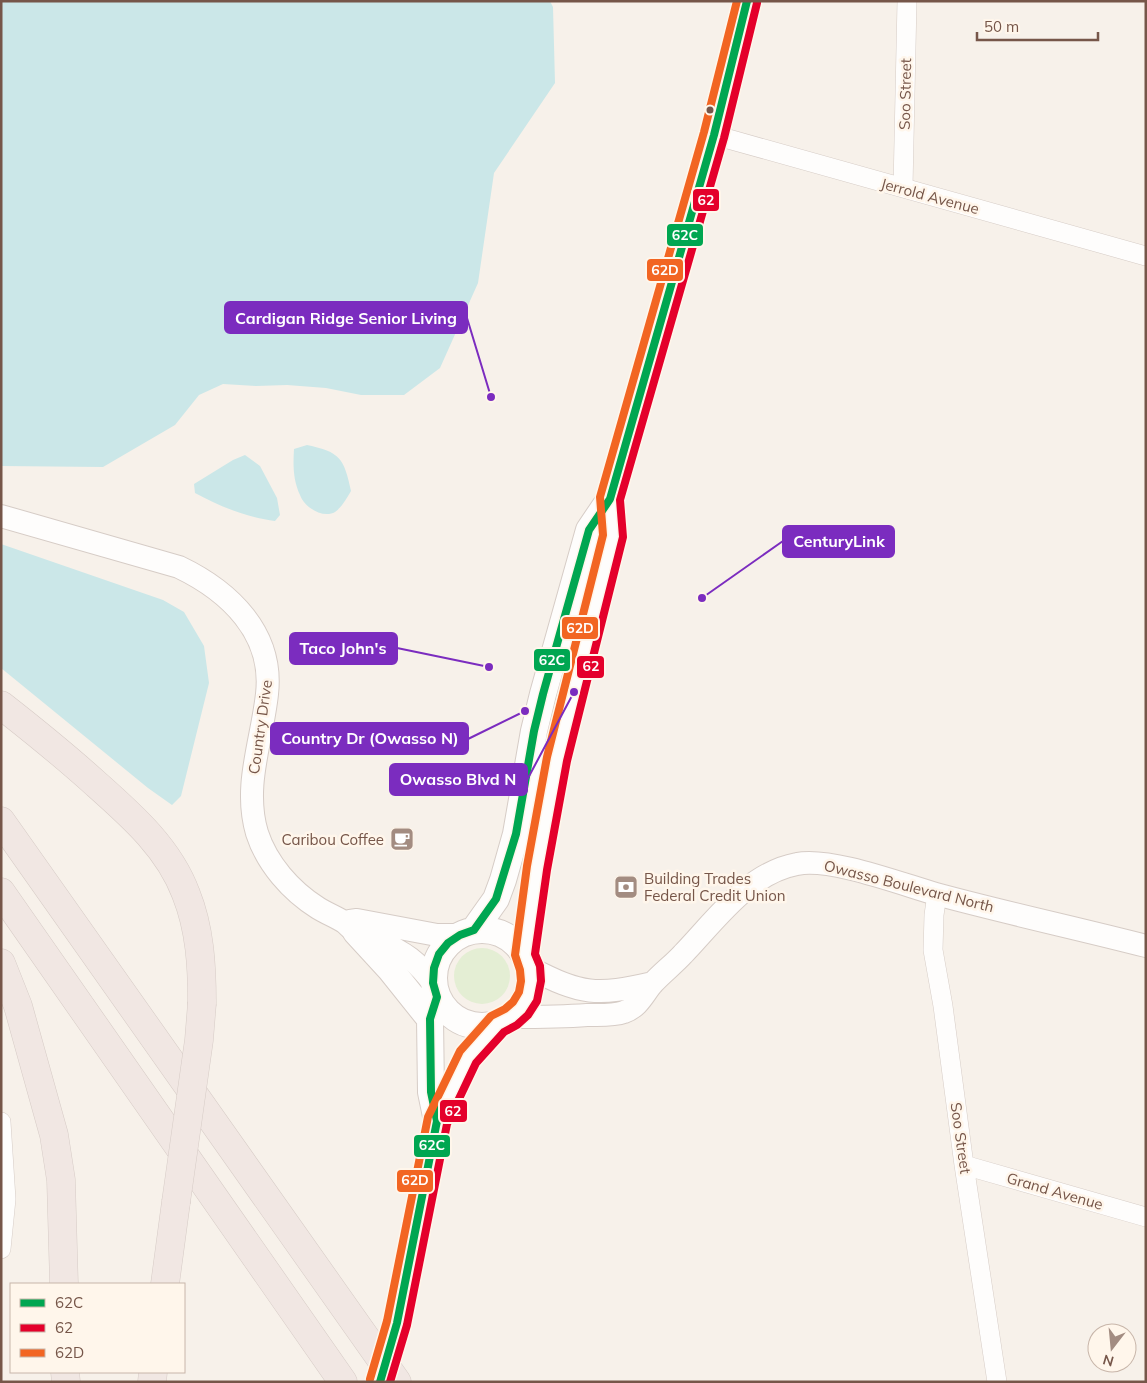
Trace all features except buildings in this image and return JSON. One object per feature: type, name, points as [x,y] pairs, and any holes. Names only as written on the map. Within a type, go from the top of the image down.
[{"type":"highway","points":[[1,705],[59,751],[119,804],[149,834],[172,863],[186,894],[199,946],[202,1003],[199,1040],[165,1283]]},
{"type":"highway","points":[[1,821],[397,1382]]},
{"type":"highway","points":[[1,892],[343,1382]]},
{"type":"highway","points":[[1,963],[18,1006],[54,1135],[61,1180],[64,1283]]},
{"type":"main road","points":[[437,1121],[431,1092],[434,968],[439,954],[448,943],[467,932],[496,899],[503,880],[516,834],[534,731],[543,694],[590,530],[610,500],[714,135],[747,1]]},
{"type":"main road","points":[[380,1382],[397,1324],[437,1121],[468,1057],[521,1008],[528,996],[531,982],[527,961],[537,868],[557,759],[613,536],[610,500]]},
{"type":"main road","points":[[350,927],[390,969],[433,999],[456,1019],[469,1025],[484,1027],[505,1021]]},
{"type":"main road","points":[[467,932],[489,930],[503,934],[516,943],[527,961]]},
{"type":"street","name":"Soo Street","points":[[903,187],[907,1]]},
{"type":"street","name":"Jerrold Avenue","points":[[714,135],[1146,256]]},
{"type":"street","name":"Country Drive","points":[[1,516],[179,567],[201,578],[222,592],[240,611],[255,632],[262,648],[267,672],[268,693],[252,780],[252,806],[257,833],[268,856],[279,874],[299,894],[317,908],[350,927],[407,955],[422,968],[433,999]]},
{"type":"street","name":"Owasso Boulevard North","points":[[505,1021],[624,1012],[638,1004],[653,983],[678,960],[744,891],[758,880],[786,867],[807,862],[860,872],[937,894],[1146,946]]},
{"type":"street","name":"Soo Street","points":[[937,894],[934,914],[933,950],[943,1006],[964,1165],[997,1382]]},
{"type":"street","name":"Country Drive","points":[[350,927],[357,920],[437,935],[467,932]]},
{"type":"street","name":"Owasso Boulevard North","points":[[527,961],[566,986],[592,992],[624,990],[653,983]]},
{"type":"street","points":[[1,1122],[6,1200],[1,1249]]},
{"type":"street","name":"Grand Avenue","points":[[964,1165],[1146,1217]]},
{"type":"green space","points":[[482,948],[493,950],[502,956],[508,965],[510,976],[508,987],[502,996],[493,1002],[482,1004],[471,1002],[462,996],[456,987],[454,976],[456,965],[462,956],[471,950]]},
{"type":"water","points":[[1,1],[550,1],[553,7],[555,83],[494,173],[478,283],[440,368],[404,395],[361,395],[326,388],[287,385],[223,384],[199,395],[175,425],[103,467],[1,466]]},
{"type":"water","points":[[307,445],[327,450],[334,454],[339,458],[346,471],[351,491],[342,505],[330,514],[314,511],[305,504],[296,484],[294,449]]},
{"type":"water","points":[[245,455],[260,466],[277,498],[280,515],[275,521],[234,511],[195,493],[194,484],[233,460]]},
{"type":"water","points":[[1,544],[163,600],[184,612],[204,646],[209,683],[181,796],[172,805],[148,788],[1,668]]},
{"type":"transit line","name":"62D","points":[[370,1379],[387,1321],[428,1117],[460,1051],[491,1016],[505,1009],[513,1002],[519,992],[520,970],[515,955],[527,866],[547,757],[603,535],[600,497],[704,132],[737,1]]},
{"type":"transit line","name":"62C","points":[[380,1382],[397,1323],[437,1121],[431,1092],[430,1019],[437,997],[433,983],[434,968],[439,954],[448,943],[460,935],[474,930],[496,899],[516,834],[534,731],[543,694],[589,530],[610,499],[714,135],[747,1]]},
{"type":"transit line","name":"62","points":[[390,1382],[407,1325],[447,1124],[476,1063],[504,1032],[517,1025],[528,1015],[537,1001],[541,981],[540,966],[535,954],[547,870],[567,761],[623,537],[620,500],[724,138],[757,3]]},
{"type":"place","name":"Cardigan Ridge Senior Living","points":[[491,397]]},
{"type":"place","name":"CenturyLink","points":[[702,598]]},
{"type":"place","name":"Taco John's","points":[[489,667]]},
{"type":"place","name":"Owasso Blvd N","points":[[574,692]]},
{"type":"place","name":"Country Dr (Owasso N)","points":[[525,711]]},
{"type":"place","name":"Caribou Coffee","points":[[402,839]]},
{"type":"place","name":"Building Trades Federal Credit Union","points":[[626,887]]}]
